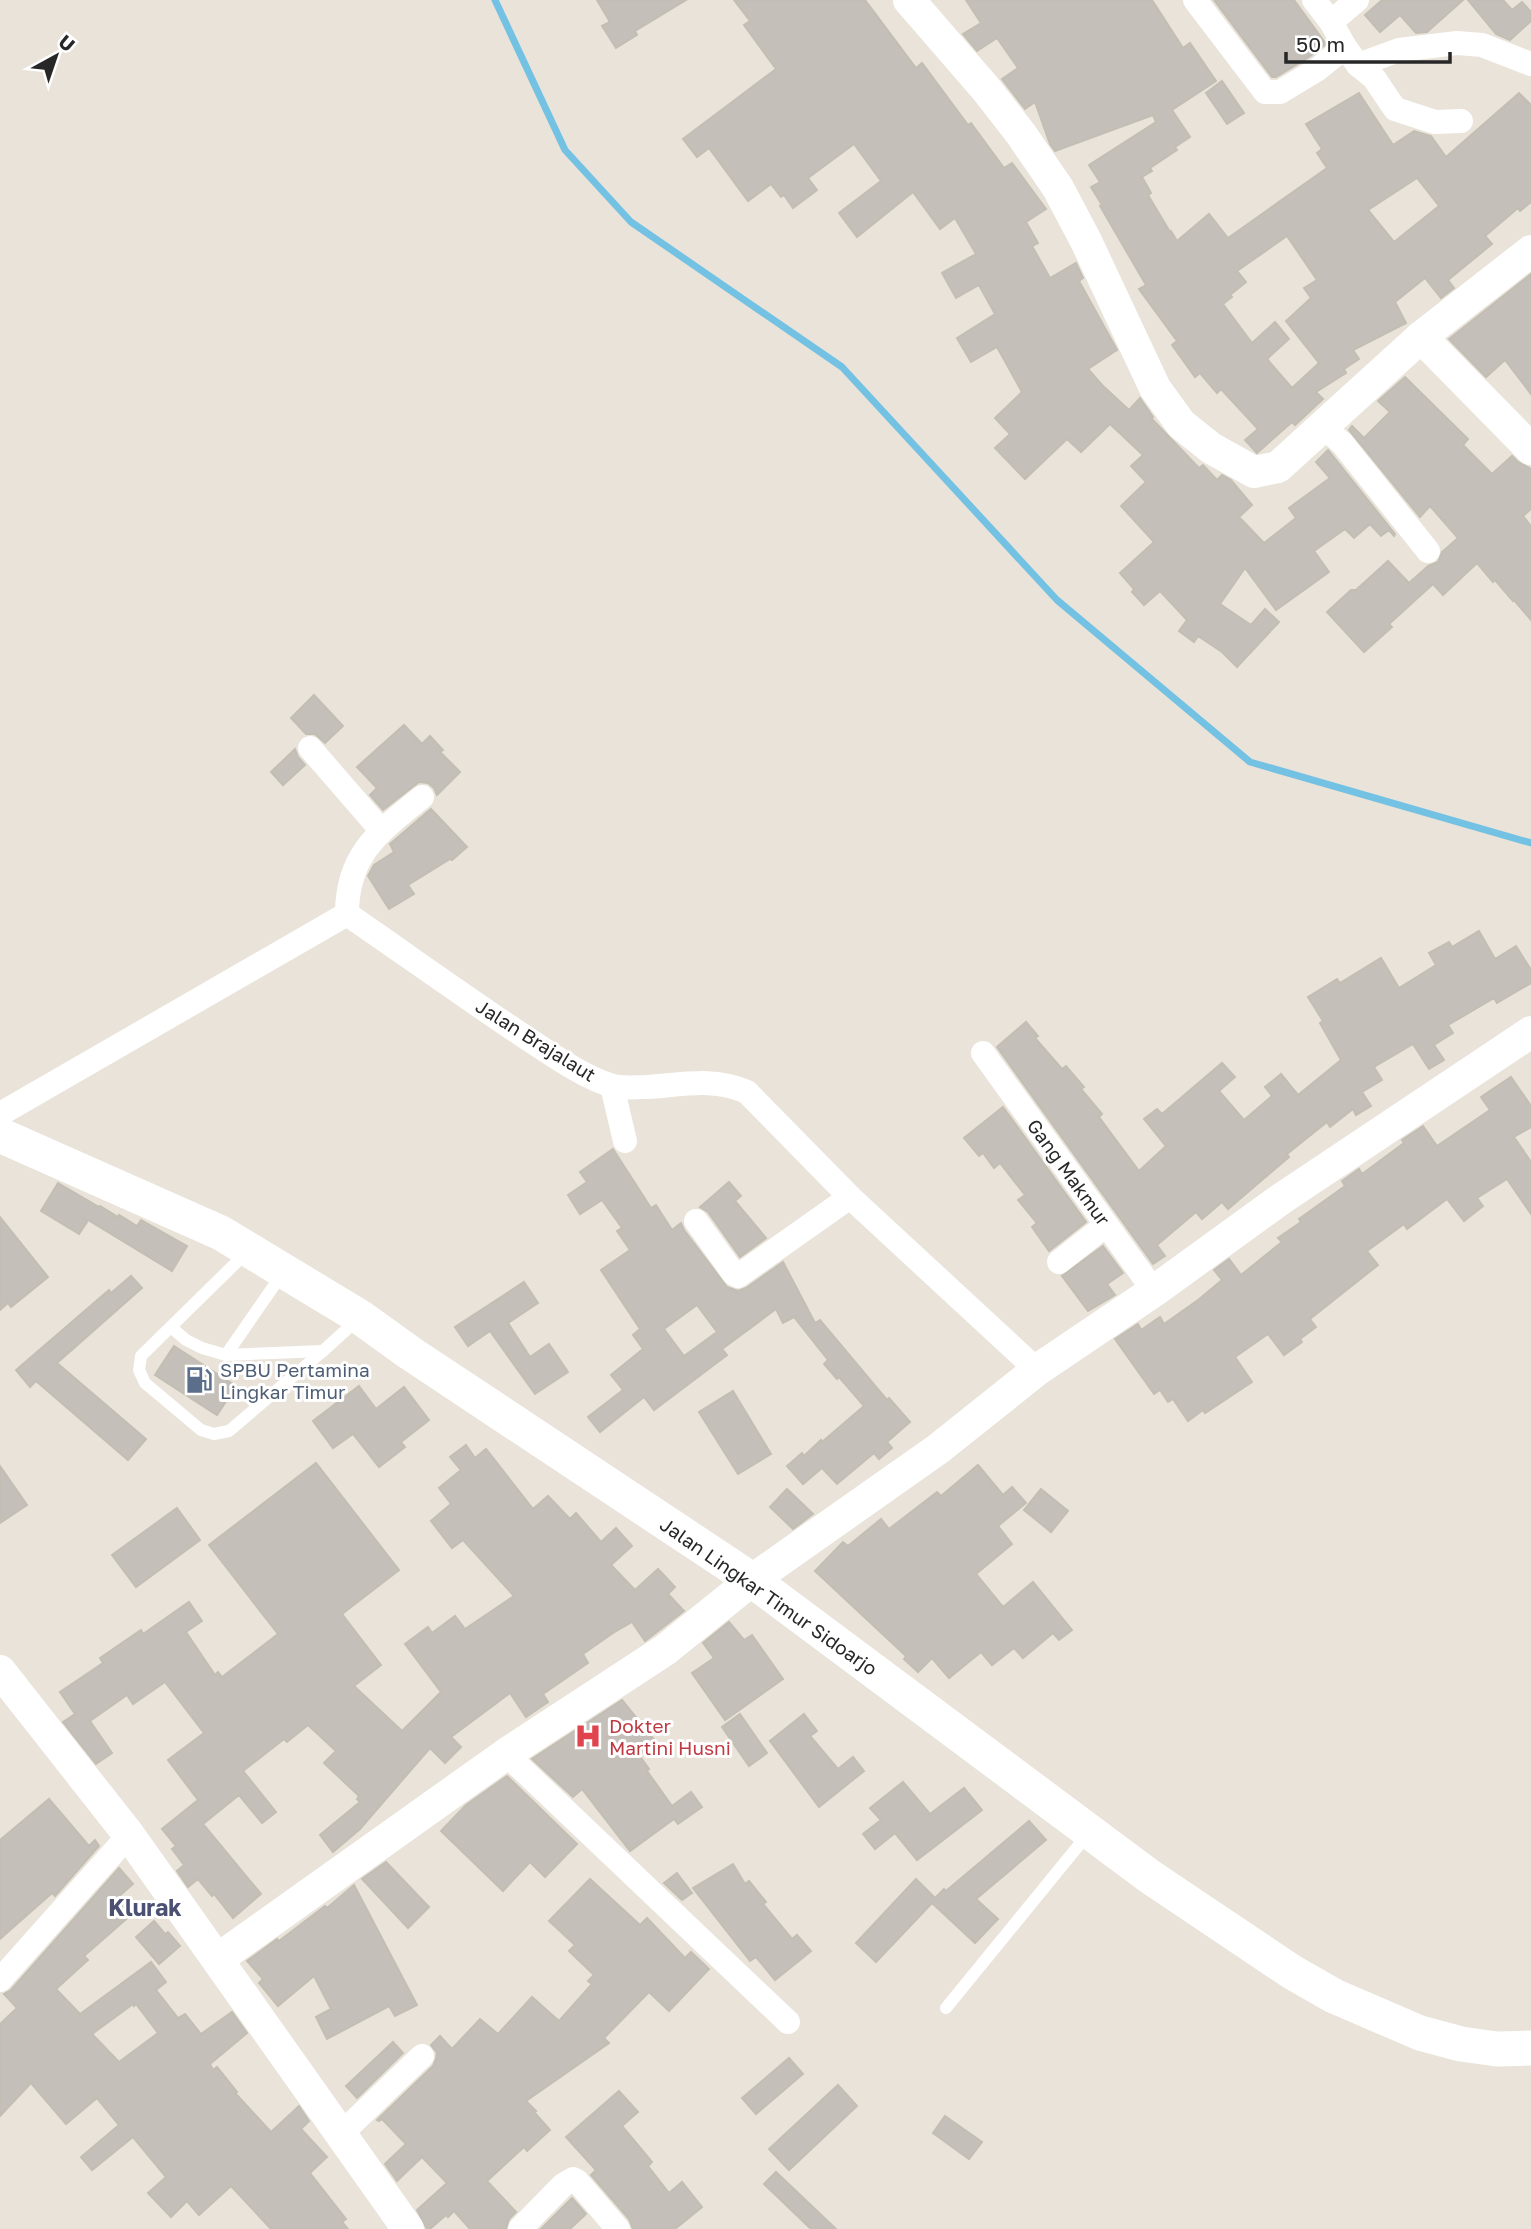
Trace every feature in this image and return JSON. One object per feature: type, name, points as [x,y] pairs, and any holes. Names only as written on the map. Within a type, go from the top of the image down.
[{"type":"main road","name":"Jalan Lingkar Timur Sidoarjo","points":[[0,1135],[221,1233],[360,1317],[752,1580],[1149,1876],[1223,1927],[1334,1996],[1420,2033],[1461,2044],[1497,2049],[1531,2048]]},
{"type":"street","points":[[909,0],[986,89],[1058,188],[1155,388],[1181,424],[1211,448],[1254,472],[1278,467],[1421,337],[1531,251]]},
{"type":"street","points":[[1195,0],[1265,92],[1280,92],[1318,69],[1364,69],[1399,50],[1457,43],[1482,45],[1531,64]]},
{"type":"street","points":[[1314,0],[1395,109],[1434,122],[1461,121]]},
{"type":"street","points":[[1331,22],[1357,0]]},
{"type":"street","points":[[1421,337],[1531,449]]},
{"type":"street","points":[[1323,427],[1342,443],[1428,551]]},
{"type":"street","points":[[310,748],[382,830]]},
{"type":"street","points":[[0,1114],[347,914],[350,882],[362,854],[382,830],[422,797]]},
{"type":"street","name":"Jalan Brajalaut","points":[[347,914],[580,1072],[612,1086],[714,1083],[737,1087],[747,1092],[850,1197],[1046,1364]]},
{"type":"street","points":[[218,1959],[506,1754],[665,1650],[752,1580],[938,1449],[1046,1364],[1154,1292],[1281,1199],[1531,1032]]},
{"type":"street","name":"Gang Makmur","points":[[984,1053],[1154,1292]]},
{"type":"street","points":[[612,1086],[625,1141]]},
{"type":"street","points":[[695,1221],[738,1276],[850,1197]]},
{"type":"street","points":[[1059,1262],[1107,1225]]},
{"type":"street","points":[[0,1671],[129,1835],[408,2229]]},
{"type":"street","points":[[506,1754],[788,2022]]},
{"type":"street","points":[[0,1980],[129,1835]]},
{"type":"street","points":[[342,2133],[422,2056]]},
{"type":"street","points":[[520,2229],[563,2185],[573,2179],[577,2180],[618,2229]]},
{"type":"lane","points":[[250,1250],[142,1356],[139,1370],[145,1383],[201,1430],[214,1434],[229,1431],[360,1317]]},
{"type":"lane","points":[[226,1355],[284,1270]]},
{"type":"lane","points":[[171,1327],[194,1344],[226,1355],[324,1351]]},
{"type":"lane","points":[[946,2008],[1090,1831]]},
{"type":"building","points":[[597,0],[686,0],[635,31],[637,35],[616,48],[602,26],[610,22]]},
{"type":"building","points":[[734,0],[865,0],[916,68],[922,63],[1004,168],[1012,163],[1046,209],[1026,222],[1038,243],[1032,246],[1050,278],[1076,263],[1083,278],[1079,281],[1117,350],[1088,369],[1129,410],[1140,398],[1153,417],[1151,418],[1199,468],[1203,465],[1217,480],[1222,475],[1231,480],[1252,505],[1239,517],[1264,543],[1296,518],[1289,508],[1330,478],[1316,462],[1328,450],[1394,536],[1389,530],[1381,536],[1370,524],[1354,538],[1345,529],[1314,551],[1329,572],[1276,610],[1245,568],[1220,604],[1251,625],[1265,609],[1279,622],[1237,667],[1222,652],[1198,636],[1194,642],[1179,631],[1187,620],[1160,591],[1144,605],[1120,573],[1154,542],[1121,506],[1146,482],[1131,466],[1143,455],[1110,424],[1081,452],[1067,439],[1025,479],[995,448],[1010,434],[995,418],[1022,392],[997,347],[971,362],[957,338],[995,314],[979,285],[956,298],[942,273],[976,254],[955,218],[940,229],[913,192],[857,237],[839,213],[881,181],[854,144],[808,178],[817,190],[793,208],[784,195],[781,197],[771,184],[748,201],[709,148],[697,157],[683,139],[776,69],[744,25],[750,21]]},
{"type":"building","points":[[966,0],[1152,0],[1183,48],[1190,43],[1216,81],[1172,110],[1190,137],[1142,177],[1151,193],[1148,195],[1177,241],[1209,214],[1228,238],[1327,168],[1317,153],[1322,149],[1306,124],[1359,93],[1393,145],[1414,131],[1431,136],[1446,157],[1519,93],[1531,105],[1531,202],[1520,211],[1518,208],[1485,236],[1492,244],[1448,280],[1454,288],[1441,298],[1425,278],[1395,302],[1406,323],[1353,350],[1359,359],[1344,369],[1346,373],[1316,392],[1323,399],[1295,425],[1292,422],[1257,453],[1245,440],[1258,429],[1221,389],[1217,393],[1200,373],[1195,377],[1172,345],[1177,341],[1139,289],[1146,285],[1091,187],[1100,182],[1089,165],[1156,122],[1153,115],[1055,151],[1035,102],[1025,109],[1002,79],[1018,68],[997,38],[977,51],[963,34],[981,23]],"holes":[[[1417,178],[1439,206],[1394,242],[1368,210]],[[1287,236],[1317,280],[1304,288],[1311,298],[1286,321],[1319,363],[1292,388],[1267,359],[1289,339],[1275,322],[1252,343],[1223,304],[1246,282],[1237,271]]]},
{"type":"building","points":[[1214,0],[1294,0],[1326,44],[1309,57],[1272,77]]},
{"type":"building","points":[[1382,0],[1463,0],[1427,32],[1416,33],[1400,15],[1380,32],[1365,15]]},
{"type":"building","points":[[1468,0],[1503,0],[1512,10],[1522,2],[1531,12],[1531,21],[1510,40],[1496,34]]},
{"type":"building","points":[[1222,81],[1244,113],[1227,124],[1206,93]]},
{"type":"building","points":[[1531,274],[1531,394],[1505,360],[1486,377],[1449,339]]},
{"type":"building","points":[[1405,377],[1468,439],[1463,445],[1492,474],[1512,456],[1531,469],[1531,509],[1523,516],[1531,526],[1531,620],[1477,563],[1443,595],[1433,584],[1389,624],[1392,627],[1364,652],[1327,612],[1388,561],[1409,583],[1428,566],[1438,562],[1442,552],[1458,538],[1430,506],[1420,517],[1349,430],[1352,426],[1364,438],[1390,412],[1378,401]]},
{"type":"building","points":[[314,695],[343,726],[325,743],[315,734],[306,734],[291,718]]},
{"type":"building","points":[[404,725],[422,744],[430,736],[443,750],[440,752],[460,772],[437,795],[428,783],[419,782],[383,810],[370,795],[377,788],[357,767]]},
{"type":"building","points":[[295,749],[305,765],[283,785],[271,772]]},
{"type":"building","points":[[431,809],[467,847],[452,860],[408,885],[414,894],[389,909],[368,876],[374,865],[394,852],[390,844]]},
{"type":"building","points":[[1479,931],[1495,959],[1516,946],[1531,970],[1531,983],[1497,1003],[1494,998],[1448,1025],[1453,1033],[1434,1045],[1444,1060],[1429,1069],[1413,1044],[1374,1067],[1382,1080],[1362,1092],[1371,1106],[1356,1115],[1353,1109],[1330,1127],[1327,1122],[1287,1154],[1289,1157],[1228,1209],[1222,1202],[1202,1219],[1196,1212],[1157,1245],[1165,1256],[1153,1264],[997,1047],[1026,1022],[1038,1036],[1035,1038],[1062,1069],[1066,1066],[1084,1087],[1081,1089],[1102,1114],[1099,1117],[1139,1171],[1166,1146],[1144,1119],[1157,1109],[1162,1114],[1222,1063],[1235,1077],[1219,1091],[1244,1120],[1272,1096],[1265,1087],[1281,1074],[1298,1095],[1341,1060],[1320,1023],[1323,1021],[1308,997],[1337,979],[1340,983],[1381,958],[1399,988],[1436,965],[1429,953],[1449,942],[1452,947]]},
{"type":"building","points":[[1511,1077],[1531,1106],[1531,1127],[1514,1137],[1531,1162],[1531,1214],[1507,1179],[1477,1198],[1483,1206],[1464,1221],[1447,1199],[1407,1229],[1404,1224],[1367,1251],[1378,1265],[1310,1319],[1316,1327],[1300,1339],[1302,1342],[1284,1355],[1268,1334],[1235,1357],[1252,1382],[1188,1421],[1173,1399],[1168,1402],[1160,1390],[1154,1394],[1115,1339],[1138,1324],[1141,1330],[1160,1317],[1164,1324],[1222,1280],[1214,1270],[1229,1259],[1241,1275],[1282,1242],[1278,1238],[1301,1222],[1299,1219],[1345,1186],[1342,1181],[1359,1169],[1362,1174],[1423,1126],[1437,1146],[1490,1110],[1481,1097]]},
{"type":"building","points":[[1003,1107],[1086,1222],[1049,1251],[1032,1227],[1037,1223],[1018,1200],[1025,1195],[1000,1163],[994,1168],[983,1153],[979,1156],[964,1138]]},
{"type":"building","points":[[613,1149],[651,1208],[656,1205],[672,1230],[681,1223],[727,1287],[738,1291],[746,1288],[783,1262],[815,1323],[820,1320],[887,1400],[889,1398],[910,1422],[887,1442],[892,1448],[879,1459],[874,1453],[837,1484],[822,1468],[803,1484],[787,1466],[802,1453],[804,1456],[821,1440],[822,1442],[864,1406],[824,1364],[828,1360],[794,1317],[783,1323],[776,1309],[722,1349],[727,1355],[654,1410],[644,1397],[600,1432],[588,1417],[623,1390],[611,1375],[643,1349],[633,1335],[640,1329],[601,1270],[630,1250],[617,1231],[622,1228],[602,1200],[580,1214],[568,1195],[587,1182],[580,1172]],"holes":[[[697,1305],[717,1332],[684,1356],[664,1329]]]},
{"type":"building","points":[[729,1182],[741,1196],[735,1201],[766,1238],[740,1257],[708,1212],[700,1207]]},
{"type":"building","points":[[58,1183],[118,1217],[119,1215],[137,1226],[141,1220],[187,1246],[172,1271],[84,1218],[87,1222],[79,1234],[41,1211]]},
{"type":"building","points":[[0,1217],[48,1277],[11,1307],[8,1303],[0,1310]]},
{"type":"building","points":[[1103,1246],[1123,1273],[1107,1284],[1115,1295],[1088,1311],[1062,1276]]},
{"type":"building","points":[[131,1276],[142,1288],[57,1363],[146,1439],[128,1460],[36,1381],[30,1387],[16,1370],[109,1290],[111,1293]]},
{"type":"building","points":[[524,1282],[538,1303],[508,1323],[530,1357],[549,1344],[568,1372],[535,1394],[490,1331],[468,1346],[455,1327]]},
{"type":"building","points":[[174,1346],[236,1386],[217,1415],[155,1375]]},
{"type":"building","points":[[359,1386],[376,1409],[404,1387],[429,1420],[401,1442],[405,1447],[379,1467],[353,1434],[333,1448],[313,1421]]},
{"type":"building","points":[[733,1391],[771,1454],[738,1474],[699,1412]]},
{"type":"building","points":[[466,1445],[475,1458],[486,1449],[533,1509],[548,1496],[570,1519],[576,1513],[601,1542],[616,1528],[632,1546],[611,1565],[635,1590],[658,1569],[675,1587],[668,1594],[684,1611],[645,1641],[632,1622],[613,1633],[583,1654],[588,1663],[543,1694],[548,1702],[526,1717],[510,1693],[451,1737],[461,1747],[445,1763],[430,1748],[360,1829],[333,1852],[320,1835],[360,1802],[357,1799],[359,1796],[324,1763],[336,1751],[308,1725],[287,1742],[284,1739],[243,1771],[276,1812],[262,1823],[239,1795],[203,1824],[261,1894],[233,1918],[198,1879],[188,1887],[177,1871],[184,1865],[172,1849],[176,1846],[162,1829],[198,1800],[168,1760],[204,1733],[165,1682],[133,1704],[127,1695],[90,1721],[112,1753],[96,1764],[63,1722],[75,1714],[60,1692],[103,1663],[100,1658],[141,1630],[143,1634],[189,1602],[202,1621],[186,1632],[215,1675],[218,1672],[222,1677],[278,1634],[209,1545],[316,1463],[399,1570],[342,1614],[381,1665],[354,1686],[402,1731],[441,1692],[405,1644],[428,1627],[432,1633],[455,1616],[465,1629],[514,1596],[463,1540],[452,1548],[431,1521],[451,1504],[439,1488],[461,1470],[450,1457]]},
{"type":"building","points":[[978,1465],[1003,1495],[1012,1487],[1026,1503],[998,1526],[1012,1544],[976,1574],[1003,1607],[1033,1582],[1072,1630],[1059,1640],[1053,1633],[1023,1658],[1014,1648],[992,1665],[981,1652],[949,1678],[932,1658],[918,1672],[904,1659],[906,1656],[815,1571],[843,1542],[848,1546],[881,1519],[889,1529],[937,1492],[941,1496]]},
{"type":"building","points":[[0,1466],[27,1505],[0,1523]]},
{"type":"building","points":[[787,1489],[813,1514],[793,1529],[770,1507]]},
{"type":"building","points":[[1041,1489],[1068,1511],[1051,1532],[1024,1510]]},
{"type":"building","points":[[177,1508],[200,1540],[136,1587],[112,1555]]},
{"type":"building","points":[[729,1622],[744,1640],[752,1635],[783,1679],[725,1720],[692,1673],[714,1658],[703,1643]]},
{"type":"building","points":[[622,1700],[656,1742],[639,1755],[672,1806],[691,1792],[702,1807],[678,1824],[674,1819],[630,1851],[582,1789],[573,1797],[532,1759]]},
{"type":"building","points":[[740,1714],[767,1753],[749,1766],[722,1727]]},
{"type":"building","points":[[804,1714],[817,1731],[810,1736],[838,1769],[853,1757],[864,1771],[819,1807],[770,1741]]},
{"type":"building","points":[[507,1776],[577,1844],[545,1877],[530,1862],[503,1891],[441,1831],[466,1805]]},
{"type":"building","points":[[903,1782],[930,1814],[964,1788],[982,1810],[917,1860],[895,1833],[875,1849],[863,1834],[881,1820],[870,1808]]},
{"type":"building","points":[[49,1799],[89,1846],[95,1840],[99,1846],[55,1896],[52,1893],[0,1939],[0,1840]]},
{"type":"building","points":[[1029,1821],[1046,1840],[976,1899],[998,1919],[975,1943],[932,1903],[876,1962],[856,1943],[916,1879],[935,1898]]},
{"type":"building","points":[[386,1862],[429,1907],[408,1928],[362,1879]]},
{"type":"building","points":[[733,1864],[745,1884],[749,1881],[766,1902],[763,1904],[792,1939],[797,1935],[811,1951],[775,1980],[756,1957],[750,1961],[693,1888]]},
{"type":"building","points":[[119,1868],[133,1884],[117,1898],[131,1915],[84,1956],[88,1960],[56,1989],[80,2014],[151,1962],[166,1982],[156,1990],[178,2018],[185,2014],[201,2034],[232,2012],[247,2033],[210,2064],[213,2070],[217,2067],[237,2092],[235,2093],[271,2132],[299,2106],[309,2121],[301,2129],[327,2157],[310,2173],[346,2219],[342,2222],[348,2229],[271,2229],[231,2186],[199,2215],[187,2201],[171,2217],[148,2193],[166,2177],[133,2137],[92,2170],[81,2157],[119,2125],[97,2098],[66,2124],[31,2083],[0,2116],[0,2024],[17,2008],[4,1994],[11,1990]],"holes":[[[133,2004],[136,2004],[158,2033],[119,2062],[92,2034]]]},
{"type":"building","points":[[677,1873],[692,1893],[682,1900],[664,1883]]},
{"type":"building","points":[[590,1879],[640,1925],[647,1918],[685,1958],[691,1952],[709,1969],[669,2011],[649,1992],[604,2038],[609,2043],[526,2101],[550,2130],[527,2151],[524,2147],[487,2181],[516,2212],[509,2219],[506,2229],[470,2229],[454,2211],[427,2229],[417,2210],[447,2183],[422,2157],[397,2181],[385,2164],[406,2144],[382,2119],[377,2120],[433,2066],[437,2053],[431,2045],[440,2036],[452,2049],[480,2019],[498,2034],[532,1997],[559,2021],[592,1984],[588,1981],[594,1975],[569,1951],[575,1945],[549,1921]]},
{"type":"building","points":[[354,1885],[417,2005],[395,2016],[389,2006],[327,2039],[316,2017],[331,2009],[314,1976],[278,2006],[259,1983],[263,1979],[247,1961],[325,1906],[327,1908]]},
{"type":"building","points":[[154,1921],[180,1946],[159,1964],[136,1937]]},
{"type":"building","points":[[393,2042],[403,2053],[357,2098],[346,2086]]},
{"type":"building","points":[[789,2058],[803,2074],[756,2114],[742,2098]]},
{"type":"building","points":[[838,2085],[857,2106],[789,2170],[769,2149]]},
{"type":"building","points":[[619,2091],[638,2112],[622,2126],[652,2162],[648,2166],[669,2193],[682,2182],[702,2207],[675,2229],[633,2229],[629,2219],[591,2175],[596,2170],[566,2137]]},
{"type":"building","points":[[945,2116],[982,2142],[969,2159],[933,2133]]},
{"type":"building","points":[[776,2172],[836,2229],[811,2229],[764,2184]]},
{"type":"building","points":[[572,2198],[586,2214],[570,2229],[541,2229]]},
{"type":"waterway","points":[[495,0],[565,150],[631,222],[842,367],[1057,600],[1250,762],[1531,843]]},
{"type":"place","name":"SPBU Pertamina Lingkar Timur","points":[[199,1380]]},
{"type":"place","name":"Dokter Martini Husni","points":[[588,1736]]},
{"type":"district","name":"Klurak","points":[[145,1907]]}]
